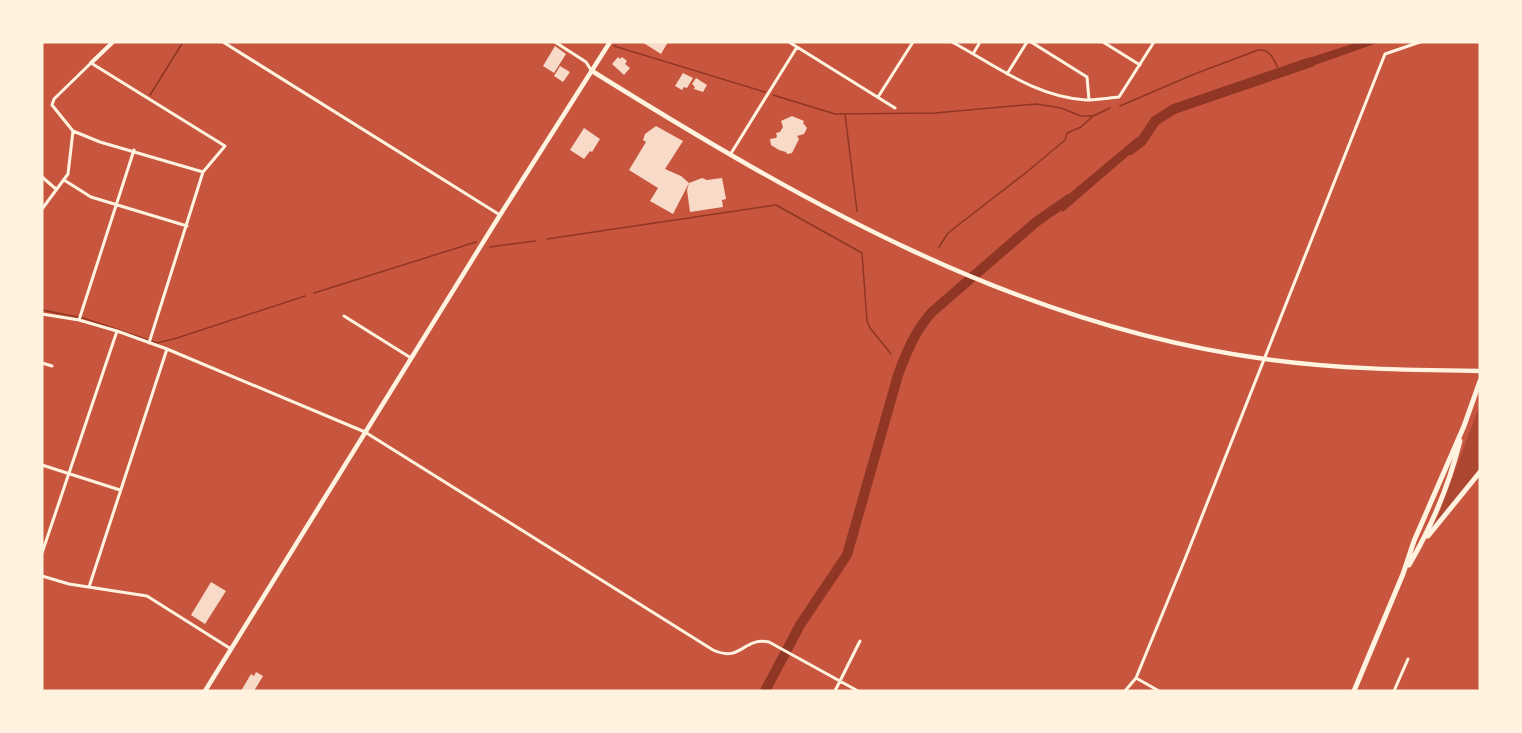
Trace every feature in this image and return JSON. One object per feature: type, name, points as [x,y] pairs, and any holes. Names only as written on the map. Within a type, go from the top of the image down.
[{"type":"highway","points":[[1354,691],[1403,574],[1414,541],[1464,426],[1480,381]]},
{"type":"highway","points":[[1403,574],[1422,543],[1450,480],[1464,426]]},
{"type":"highway","points":[[1422,543],[1480,472]]},
{"type":"main road","points":[[205,691],[610,42]]},
{"type":"main road","points":[[592,71],[729,155],[836,213],[957,272],[1065,313],[1182,343],[1264,359],[1390,370],[1480,371]]},
{"type":"street","points":[[113,42],[54,99],[52,105],[73,131],[100,142],[134,150],[203,172]]},
{"type":"street","points":[[224,42],[500,215]]},
{"type":"street","points":[[555,42],[586,62],[592,71]]},
{"type":"street","points":[[789,42],[895,108]]},
{"type":"street","points":[[878,97],[913,42]]},
{"type":"street","points":[[952,42],[1044,93],[1089,100],[1119,97],[1154,42]]},
{"type":"street","points":[[973,54],[980,42]]},
{"type":"street","points":[[1007,74],[1029,42],[1087,77],[1089,100]]},
{"type":"street","points":[[1103,42],[1140,65]]},
{"type":"street","points":[[1125,691],[1136,678],[1190,548],[1385,54],[1419,42]]},
{"type":"street","points":[[729,155],[797,47]]},
{"type":"street","points":[[91,63],[225,146],[203,172],[150,341]]},
{"type":"street","points":[[42,208],[68,174],[73,131]]},
{"type":"street","points":[[80,318],[134,150]]},
{"type":"street","points":[[42,177],[56,189]]},
{"type":"street","points":[[64,180],[91,197],[187,226]]},
{"type":"street","points":[[42,314],[80,318],[150,341],[365,432],[713,650],[721,654],[733,654],[748,644],[761,640],[769,642],[858,691]]},
{"type":"street","points":[[344,316],[411,358]]},
{"type":"street","points":[[42,554],[117,331]]},
{"type":"street","points":[[89,586],[167,349]]},
{"type":"street","points":[[42,363],[52,366]]},
{"type":"street","points":[[42,465],[120,490]]},
{"type":"street","points":[[42,576],[69,584],[147,596],[231,649]]},
{"type":"street","points":[[835,691],[860,641]]},
{"type":"street","points":[[1394,691],[1408,658]]},
{"type":"street","points":[[1136,678],[1159,691]]},
{"type":"shaded area","points":[[1358,42],[1380,42],[1301,70],[1297,62]]},
{"type":"shaded area","points":[[1137,137],[1143,143],[1063,212],[1056,205]]},
{"type":"shaded area","points":[[1480,404],[1480,474],[1432,527],[1438,516]]},
{"type":"building","points":[[642,42],[668,42],[661,54]]},
{"type":"building","points":[[555,46],[566,54],[554,73],[543,66]]},
{"type":"building","points":[[618,57],[627,61],[625,64],[630,68],[624,75],[612,64]]},
{"type":"building","points":[[560,66],[570,72],[563,82],[554,76]]},
{"type":"building","points":[[683,73],[693,78],[687,88],[684,87],[682,90],[675,86]]},
{"type":"building","points":[[696,78],[707,85],[703,92],[694,89],[692,84]]},
{"type":"building","points":[[792,116],[804,121],[807,128],[804,134],[797,136],[799,139],[792,153],[787,154],[771,145],[770,139],[776,138],[776,133],[780,132],[783,127],[781,121]]},
{"type":"building","points":[[656,126],[683,141],[665,169],[681,176],[689,183],[673,214],[650,201],[658,188],[629,170],[646,142],[643,140],[645,134]]},
{"type":"building","points":[[584,128],[600,139],[592,152],[590,151],[584,159],[570,150]]},
{"type":"building","points":[[702,178],[707,180],[722,178],[726,199],[722,200],[723,207],[690,212],[687,190],[689,183]]},
{"type":"building","points":[[211,582],[226,591],[205,624],[191,615]]},
{"type":"building","points":[[256,672],[263,676],[254,691],[241,691],[251,674],[254,676]]},
{"type":"waterway","points":[[150,95],[183,42]]},
{"type":"waterway","points":[[614,46],[765,92]]},
{"type":"waterway","points":[[1120,106],[1258,50],[1270,54],[1280,72]]},
{"type":"waterway","points":[[1130,150],[1141,142],[1155,121],[1174,109],[1311,62]]},
{"type":"waterway","points":[[773,95],[835,114],[935,113],[1036,104],[1061,108],[1081,116],[1093,116]]},
{"type":"waterway","points":[[939,247],[948,233],[1065,140],[1067,133],[1081,127],[1093,116],[1110,108]]},
{"type":"waterway","points":[[845,114],[857,211]]},
{"type":"waterway","points":[[765,691],[800,625],[847,555],[898,375],[916,334],[932,312],[1036,222],[1069,199]]},
{"type":"waterway","points":[[547,239],[776,205],[862,253],[867,321],[891,354]]},
{"type":"waterway","points":[[490,247],[535,241]]},
{"type":"waterway","points":[[314,293],[476,242]]},
{"type":"waterway","points":[[42,310],[83,318],[157,343],[305,296]]},
{"type":"waterway","points":[[898,362],[901,366]]}]
